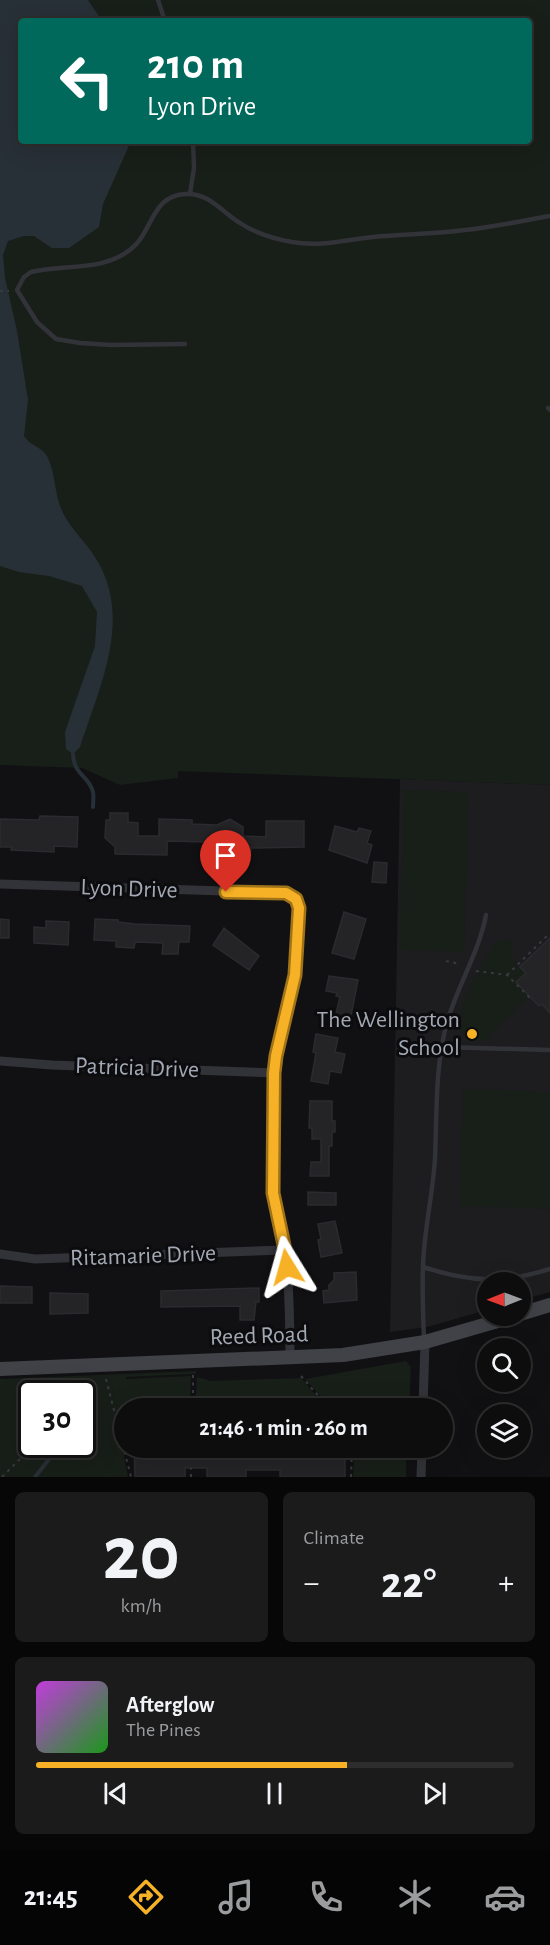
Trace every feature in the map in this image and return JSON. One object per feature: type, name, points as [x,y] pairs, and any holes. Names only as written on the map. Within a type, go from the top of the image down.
[{"type":"main road","points":[[531,1311],[550,1305]]},
{"type":"main road","name":"Reed Road","points":[[0,1369],[343,1355],[424,1342],[480,1326]]},
{"type":"street","name":"Lyon Drive","points":[[0,884],[286,893],[296,899],[299,908],[299,929],[295,975],[274,1073]]},
{"type":"street","name":"Patricia Drive","points":[[0,1060],[52,1065],[274,1073]]},
{"type":"street","points":[[274,1073],[273,1193],[285,1250],[290,1313],[290,1358]]},
{"type":"street","name":"Ritamarie Drive","points":[[0,1254],[36,1259],[285,1250]]},
{"type":"street","points":[[423,1398],[424,1342]]},
{"type":"street","points":[[421,1477],[422,1458]]},
{"type":"lane","points":[[158,0],[164,18]]},
{"type":"lane","points":[[190,194],[194,168],[193,144]]},
{"type":"lane","points":[[185,344],[111,345],[56,339],[37,322],[17,290],[24,277],[31,272],[105,263],[118,259],[140,241],[159,205],[178,195],[204,196],[241,224],[254,230],[301,243],[316,244],[462,231],[550,216]]},
{"type":"lane","points":[[424,1342],[423,1267],[431,1197],[437,1086],[442,1047],[458,989],[482,935],[486,915]]},
{"type":"lane","points":[[442,1047],[550,1050]]},
{"type":"lane","points":[[423,1267],[447,1275],[481,1280],[526,1276],[550,1269]]},
{"type":"path","points":[[507,975],[550,933]]},
{"type":"path","points":[[446,961],[462,964]]},
{"type":"path","points":[[474,970],[483,974],[507,975],[530,998]]},
{"type":"path","points":[[193,1375],[193,1398]]},
{"type":"path","points":[[301,1376],[320,1398]]},
{"type":"path","points":[[106,1378],[131,1477]]},
{"type":"path","points":[[2,1477],[21,1458]]},
{"type":"path","points":[[351,1458],[351,1477]]},
{"type":"path","points":[[191,1468],[191,1477]]},
{"type":"shaded area","points":[[0,0],[550,0],[550,785],[178,771],[178,778],[120,785],[82,768],[0,765]]},
{"type":"shaded area","points":[[0,0],[88,0],[100,18],[18,18],[18,144],[130,144],[103,204],[99,227],[69,248],[52,248],[34,236],[24,236],[8,241],[3,255],[5,278],[17,331],[28,400],[24,436],[47,456],[60,506],[71,526],[98,562],[108,584],[112,608],[112,631],[103,678],[80,747],[73,754],[66,749],[65,732],[95,646],[97,612],[82,586],[49,576],[19,572],[0,566]]},
{"type":"shaded area","name":"The Wellington School","points":[[400,779],[550,785],[550,1292],[531,1297],[531,1272],[477,1272],[477,1313],[427,1327],[390,1332]]},
{"type":"shaded area","points":[[404,790],[468,792],[464,952],[400,950]]},
{"type":"shaded area","points":[[509,939],[513,944],[513,960],[526,973],[517,982],[530,996],[490,1035],[489,1040],[473,1041],[460,1032],[461,1011],[489,951],[494,944]]},
{"type":"shaded area","points":[[463,1089],[550,1092],[550,1209],[460,1206]]},
{"type":"shaded area","points":[[406,1361],[411,1367],[409,1398],[322,1398],[305,1379]]},
{"type":"shaded area","points":[[196,1371],[196,1374],[126,1377],[126,1379],[191,1376],[190,1398],[114,1398],[114,1458],[124,1458],[128,1477],[0,1477],[0,1379]]},
{"type":"shaded area","points":[[197,1377],[211,1381],[301,1378],[318,1398],[196,1398]]},
{"type":"shaded area","points":[[354,1459],[406,1460],[406,1477],[353,1477]]},
{"type":"building","points":[[110,813],[128,813],[128,822],[138,823],[138,836],[159,836],[159,819],[192,820],[192,824],[217,825],[230,819],[243,827],[243,836],[266,837],[266,821],[304,821],[304,847],[251,848],[250,859],[234,859],[234,847],[208,846],[208,842],[167,841],[167,855],[115,854],[115,847],[105,838],[106,820],[110,820]]},
{"type":"building","points":[[40,816],[78,817],[77,847],[54,846],[54,852],[11,850],[12,847],[0,847],[0,819],[39,820]]},
{"type":"building","points":[[335,826],[357,832],[359,828],[371,831],[367,843],[372,845],[367,863],[329,850]]},
{"type":"building","points":[[374,862],[387,863],[386,883],[372,882]]},
{"type":"building","points":[[344,912],[366,919],[354,959],[332,953]]},
{"type":"building","points":[[0,919],[9,920],[9,938],[0,938]]},
{"type":"building","points":[[95,919],[118,920],[118,922],[135,924],[190,926],[189,942],[179,942],[178,954],[162,954],[163,943],[135,942],[134,948],[116,947],[116,941],[94,940]]},
{"type":"building","points":[[46,921],[69,922],[68,945],[34,943],[34,927],[46,928]]},
{"type":"building","points":[[224,928],[259,956],[249,970],[213,945]]},
{"type":"building","points":[[550,938],[550,1013],[542,1004],[539,1006],[516,982],[526,973],[520,967]]},
{"type":"building","points":[[329,976],[358,980],[350,1021],[335,1018],[340,997],[336,996],[337,993],[326,991]]},
{"type":"building","points":[[316,1034],[338,1038],[335,1052],[345,1054],[341,1073],[330,1071],[328,1084],[311,1081],[316,1053],[313,1052]]},
{"type":"building","points":[[310,1101],[332,1101],[332,1121],[335,1121],[335,1132],[332,1132],[332,1146],[329,1146],[329,1176],[310,1176],[311,1162],[321,1162],[321,1139],[312,1139],[312,1128],[309,1128]]},
{"type":"building","points":[[308,1192],[336,1193],[336,1205],[308,1205]]},
{"type":"building","points":[[335,1221],[342,1253],[321,1257],[318,1224]]},
{"type":"building","points":[[356,1272],[357,1300],[324,1303],[323,1291],[329,1290],[329,1285],[334,1280],[334,1273]]},
{"type":"building","points":[[0,1286],[32,1287],[32,1303],[0,1303]]},
{"type":"building","points":[[259,1288],[259,1302],[256,1302],[254,1320],[240,1320],[240,1306],[161,1307],[161,1291]]},
{"type":"building","points":[[50,1293],[88,1294],[88,1313],[50,1314]]},
{"type":"building","points":[[134,1458],[345,1458],[345,1477],[280,1477],[280,1470],[246,1470],[246,1477],[207,1477],[207,1468],[185,1468],[185,1477],[135,1477]]},
{"type":"waterway","points":[[73,754],[76,767],[91,786],[93,807]]},
{"type":"waterway","points":[[35,1477],[50,1458]]},
{"type":"place","name":"The Wellington School","points":[[472,1034]]},
{"type":"route","points":[[226,892],[291,894],[296,899],[299,908],[295,975],[274,1073],[271,1170],[276,1213],[287,1267]]}]
